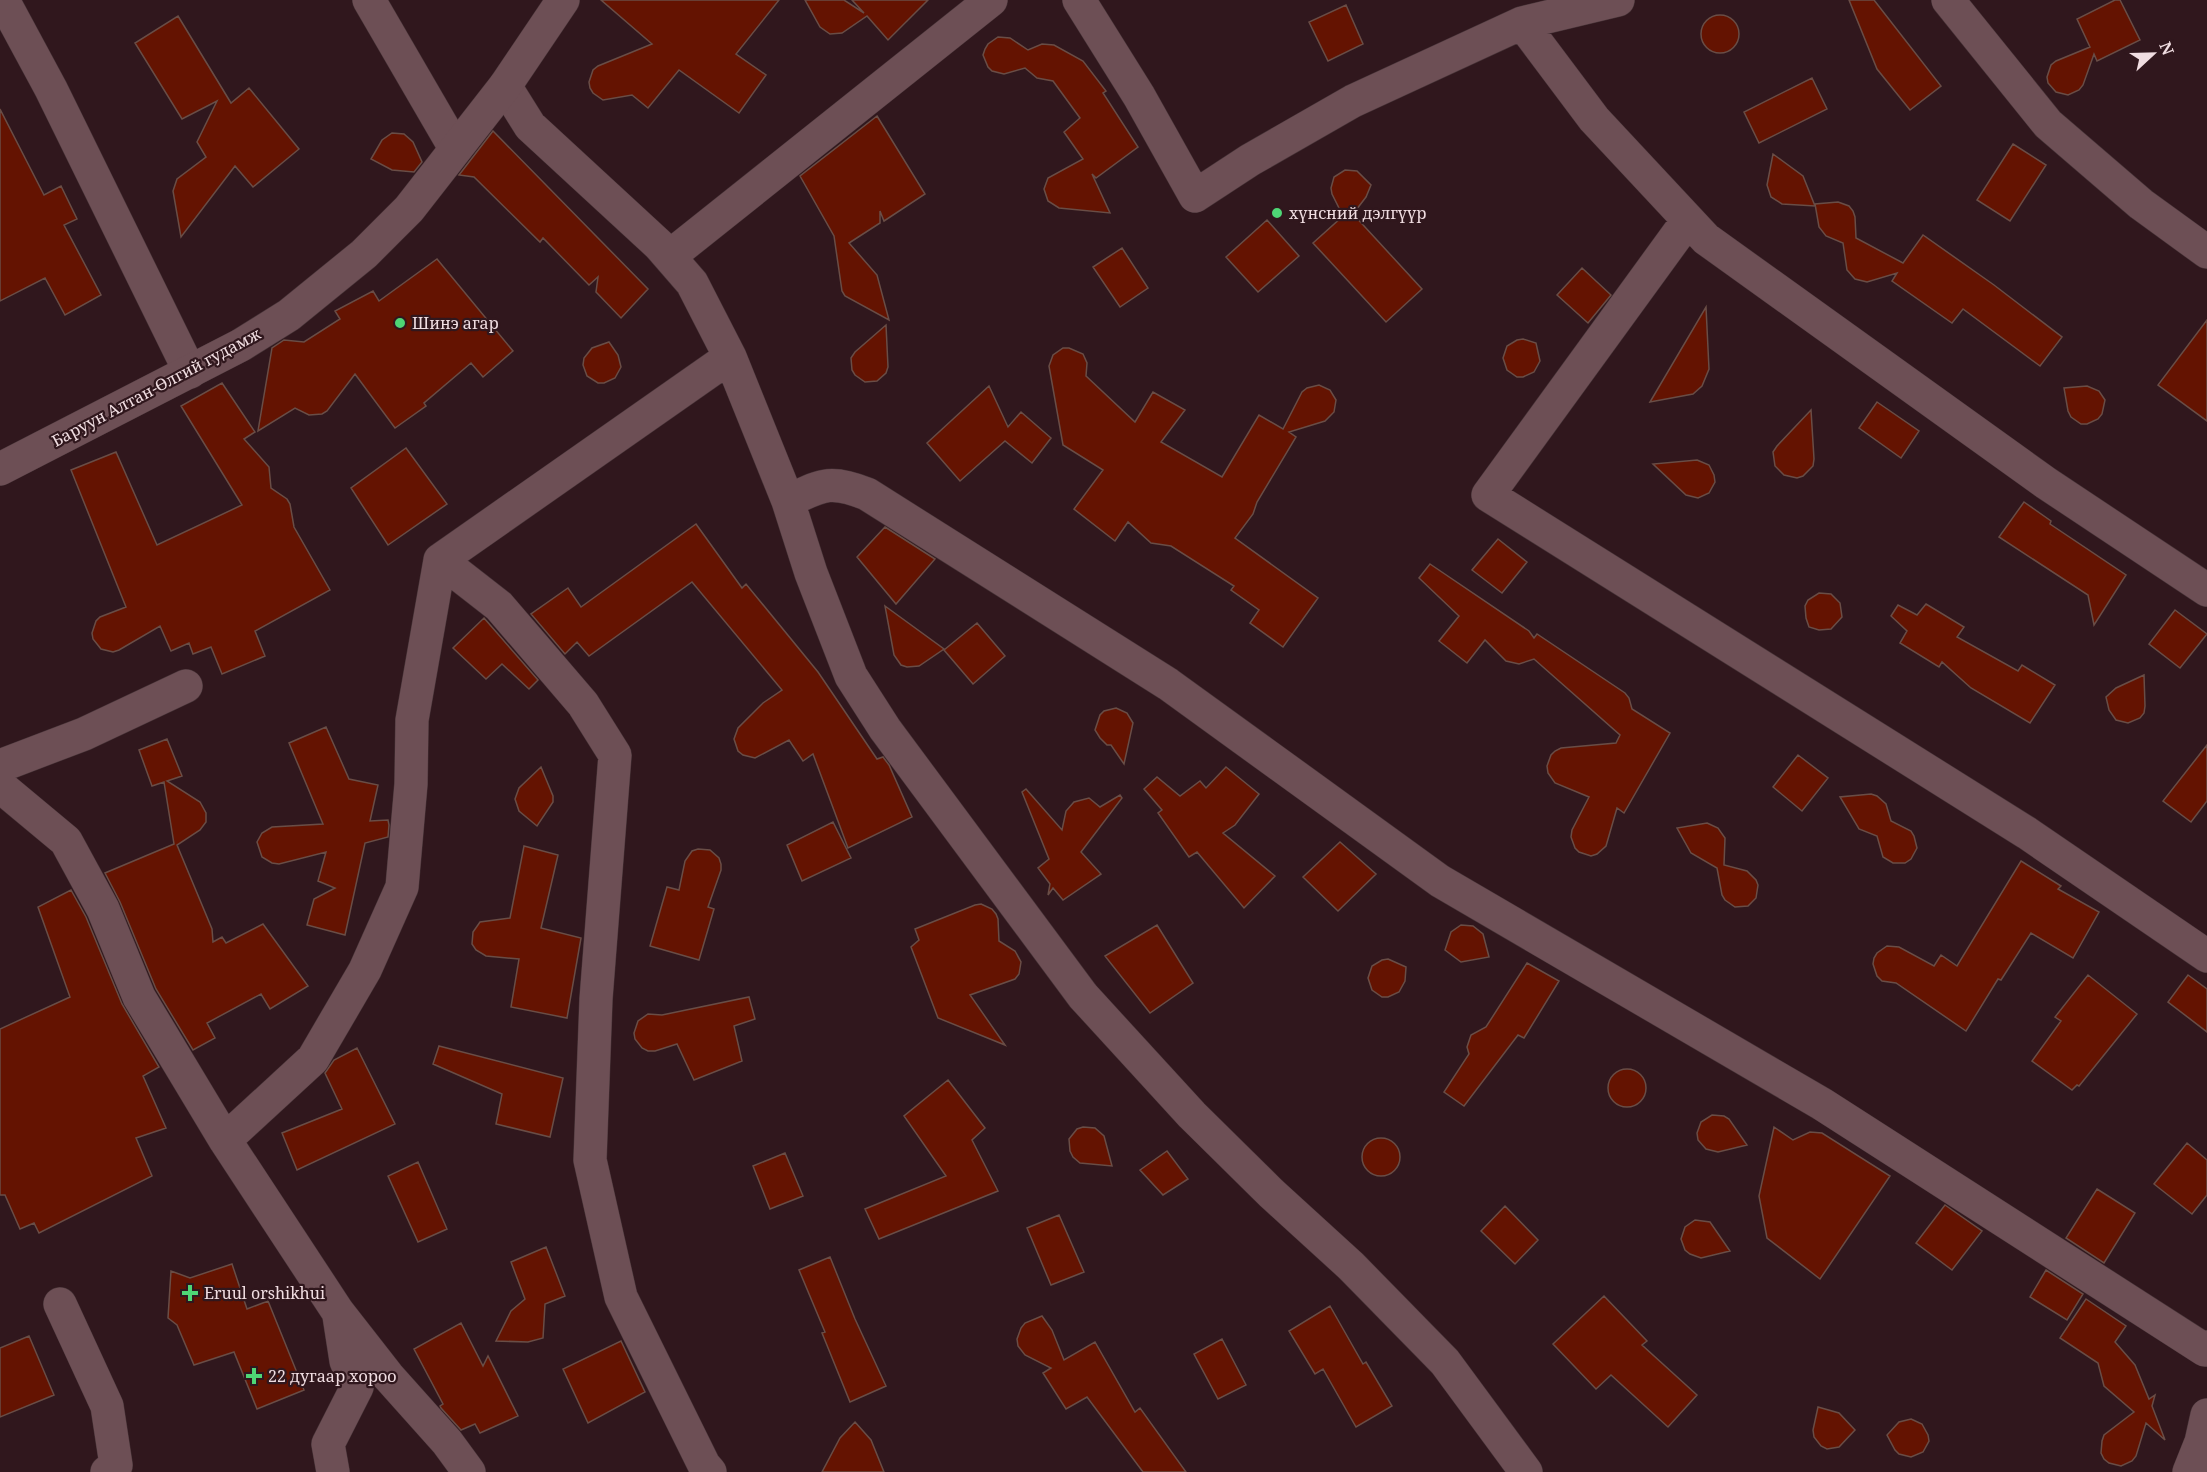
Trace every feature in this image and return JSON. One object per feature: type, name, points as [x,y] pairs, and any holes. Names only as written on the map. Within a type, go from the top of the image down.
[{"type":"street","points":[[3,0],[51,88],[190,372]]},
{"type":"street","points":[[369,0],[455,148]]},
{"type":"street","name":"Баруун Алтан-Өлгий гудамж","points":[[0,469],[242,345],[289,315],[364,254],[409,209],[505,86],[563,0]]},
{"type":"street","points":[[670,256],[992,0]]},
{"type":"street","points":[[1079,0],[1139,96],[1195,196],[1250,160],[1353,101],[1522,23],[1618,0]]},
{"type":"street","points":[[1948,0],[2048,124],[2141,204],[2207,252]]},
{"type":"street","points":[[1522,23],[1594,119],[1706,239],[2046,483],[2207,590]]},
{"type":"street","points":[[505,86],[530,126],[670,256],[692,283],[730,357],[788,501],[811,573],[851,676],[885,729],[1083,996],[1192,1115],[1351,1266],[1445,1362],[1526,1472]]},
{"type":"street","points":[[1688,220],[1488,495],[2027,833],[2207,956]]},
{"type":"street","points":[[225,1140],[313,1059],[365,970],[402,887],[411,784],[412,720],[440,560],[730,357]]},
{"type":"street","points":[[788,501],[823,485],[850,487],[867,494],[1168,684],[1440,881],[1822,1104],[2206,1351]]},
{"type":"street","points":[[440,560],[499,606],[582,704],[615,755],[596,999],[590,1160],[621,1297],[704,1465],[710,1472]]},
{"type":"street","points":[[0,766],[84,734],[186,686]]},
{"type":"street","points":[[0,786],[66,841],[102,909],[139,997],[225,1140],[338,1312],[388,1376],[447,1442],[469,1472]]},
{"type":"street","points":[[60,1304],[107,1406],[116,1465],[107,1472]]},
{"type":"street","points":[[333,1472],[328,1444],[357,1387],[346,1360],[338,1312]]},
{"type":"street","points":[[2189,1472],[2201,1442],[2207,1415]]},
{"type":"building","points":[[601,0],[779,0],[736,54],[766,75],[739,113],[679,70],[648,108],[632,95],[603,100],[590,88],[589,82],[593,70],[652,44]]},
{"type":"building","points":[[805,0],[844,0],[864,13],[852,0],[928,0],[888,40],[867,16],[842,33],[830,34],[820,27]]},
{"type":"building","points":[[1849,0],[1874,0],[1941,86],[1910,110],[1877,69]]},
{"type":"building","points":[[2115,0],[2120,0],[2140,40],[2097,61],[2094,54],[2079,90],[2068,95],[2056,92],[2048,83],[2047,77],[2051,65],[2090,47],[2077,19]]},
{"type":"building","points":[[1346,5],[1363,44],[1328,61],[1309,22]]},
{"type":"building","points":[[1720,15],[1733,21],[1739,34],[1733,47],[1720,53],[1707,47],[1701,34],[1707,21]]},
{"type":"building","points":[[178,16],[231,103],[249,88],[299,149],[253,187],[235,166],[181,237],[173,191],[177,179],[206,157],[197,142],[217,101],[182,119],[135,43]]},
{"type":"building","points":[[998,37],[1010,38],[1028,50],[1042,44],[1054,45],[1083,61],[1106,91],[1103,93],[1138,147],[1096,178],[1092,174],[1110,213],[1059,208],[1048,201],[1044,189],[1048,178],[1083,159],[1064,132],[1080,118],[1053,81],[1037,78],[1025,68],[1004,74],[992,71],[983,55],[988,44]]},
{"type":"building","points":[[1812,78],[1827,109],[1759,143],[1744,112]]},
{"type":"building","points":[[0,109],[44,195],[61,186],[77,219],[64,225],[101,295],[65,315],[45,278],[0,301]]},
{"type":"building","points":[[877,116],[925,194],[884,221],[880,211],[880,223],[849,243],[877,275],[889,320],[845,296],[842,291],[834,236],[800,176]]},
{"type":"building","points":[[493,131],[648,289],[621,318],[596,292],[598,277],[589,285],[543,238],[540,242],[474,177],[459,175]]},
{"type":"building","points":[[392,133],[404,134],[413,142],[422,162],[414,172],[392,170],[371,159],[382,140]]},
{"type":"building","points":[[2013,144],[2046,165],[2010,221],[1977,200]]},
{"type":"building","points":[[1773,154],[1803,176],[1815,206],[1782,204],[1771,197],[1767,185]]},
{"type":"building","points":[[1345,170],[1357,171],[1371,185],[1366,197],[1353,214],[1422,289],[1386,322],[1313,243],[1343,216],[1331,188],[1334,177]]},
{"type":"building","points":[[1838,202],[1849,206],[1853,211],[1856,238],[1903,263],[1923,235],[2062,337],[2040,366],[1963,309],[1952,323],[1892,281],[1897,273],[1867,282],[1855,279],[1847,270],[1843,243],[1826,236],[1819,227],[1815,204]]},
{"type":"building","points":[[1267,220],[1299,256],[1258,292],[1226,257]]},
{"type":"building","points":[[1122,248],[1148,288],[1120,307],[1093,267]]},
{"type":"building","points":[[437,259],[513,351],[483,377],[471,363],[424,403],[426,406],[395,428],[355,374],[327,411],[322,414],[309,415],[295,408],[258,431],[272,348],[284,340],[304,342],[340,319],[335,311],[373,291],[379,301]]},
{"type":"building","points":[[1582,268],[1611,295],[1588,323],[1557,295]]},
{"type":"building","points":[[1706,307],[1709,369],[1702,386],[1693,394],[1650,402]]},
{"type":"building","points":[[2207,320],[2207,421],[2158,385]]},
{"type":"building","points":[[886,325],[888,367],[886,373],[877,381],[865,382],[852,370],[851,358]]},
{"type":"building","points":[[1523,339],[1536,343],[1540,361],[1534,372],[1517,377],[1507,370],[1503,358],[1507,346]]},
{"type":"building","points":[[609,342],[618,355],[621,367],[615,378],[598,383],[587,376],[583,365],[584,358],[592,348]]},
{"type":"building","points":[[1063,348],[1083,354],[1087,363],[1086,376],[1135,422],[1153,392],[1185,410],[1161,442],[1222,477],[1259,415],[1283,429],[1302,392],[1319,385],[1330,390],[1336,400],[1334,412],[1325,421],[1289,432],[1296,437],[1257,502],[1253,514],[1235,538],[1318,598],[1283,647],[1250,623],[1259,610],[1231,590],[1234,586],[1171,546],[1151,543],[1128,522],[1115,541],[1074,509],[1103,470],[1063,445],[1049,366],[1053,355]]},
{"type":"building","points":[[222,383],[255,432],[244,439],[269,467],[271,488],[287,499],[290,504],[294,527],[330,590],[255,631],[265,656],[222,674],[211,647],[193,654],[189,643],[171,651],[160,626],[119,650],[113,652],[101,649],[93,639],[92,633],[96,621],[100,617],[126,607],[71,470],[116,452],[157,545],[242,505],[181,406]]},
{"type":"building","points":[[989,386],[1008,427],[1021,412],[1051,438],[1032,463],[1005,441],[960,481],[927,443]]},
{"type":"building","points":[[2087,386],[2099,391],[2105,400],[2102,414],[2098,419],[2081,424],[2071,417],[2068,411],[2064,388]]},
{"type":"building","points":[[1877,402],[1919,431],[1901,458],[1859,428]]},
{"type":"building","points":[[1811,410],[1813,466],[1803,476],[1797,478],[1784,475],[1775,466],[1773,452]]},
{"type":"building","points":[[406,448],[447,504],[388,545],[351,488]]},
{"type":"building","points":[[1697,460],[1709,465],[1715,482],[1709,493],[1698,498],[1686,495],[1653,464]]},
{"type":"building","points":[[2024,502],[2051,521],[2050,524],[2126,575],[2094,625],[2088,595],[1999,537]]},
{"type":"building","points":[[696,524],[742,588],[746,584],[818,672],[877,759],[883,757],[889,765],[912,817],[848,848],[813,754],[803,761],[789,740],[755,758],[738,751],[734,739],[738,728],[763,703],[782,690],[692,582],[589,656],[577,642],[565,654],[531,614],[568,588],[581,607]]},
{"type":"building","points":[[885,527],[935,559],[896,604],[857,557]]},
{"type":"building","points":[[1498,539],[1527,562],[1502,593],[1472,570]]},
{"type":"building","points":[[1430,564],[1529,631],[1534,638],[1537,634],[1625,693],[1632,709],[1670,733],[1624,813],[1617,808],[1606,846],[1597,854],[1591,856],[1579,852],[1571,837],[1572,830],[1589,797],[1555,783],[1548,773],[1547,766],[1551,755],[1561,748],[1616,743],[1620,735],[1534,659],[1519,664],[1506,661],[1485,640],[1467,663],[1439,641],[1459,616],[1419,578]]},
{"type":"building","points":[[1819,593],[1831,594],[1840,603],[1842,617],[1831,629],[1819,630],[1809,627],[1806,618],[1805,606],[1808,600]]},
{"type":"building","points":[[1926,604],[1964,627],[1957,637],[2018,671],[2022,665],[2055,685],[2030,723],[1971,688],[1942,662],[1939,667],[1900,643],[1907,631],[1891,616],[1898,605],[1917,615]]},
{"type":"building","points":[[885,606],[944,649],[919,666],[901,665],[894,655]]},
{"type":"building","points":[[2175,610],[2207,634],[2180,668],[2149,644]]},
{"type":"building","points":[[484,618],[538,680],[529,689],[502,664],[486,679],[453,648]]},
{"type":"building","points":[[977,623],[1005,656],[973,684],[944,650]]},
{"type":"building","points":[[2144,675],[2144,713],[2140,718],[2128,723],[2116,720],[2109,710],[2106,697],[2116,688]]},
{"type":"building","points":[[1116,708],[1127,713],[1133,723],[1124,764],[1111,745],[1107,745],[1095,730],[1100,715],[1104,711]]},
{"type":"building","points":[[326,727],[349,779],[378,785],[370,821],[388,820],[389,825],[388,837],[365,843],[345,935],[307,925],[314,899],[335,888],[318,881],[326,852],[279,864],[272,863],[262,857],[257,842],[262,833],[272,827],[323,824],[289,743]]},
{"type":"building","points":[[167,739],[182,776],[167,781],[200,802],[206,813],[206,822],[200,830],[177,845],[212,929],[213,942],[222,937],[226,943],[263,924],[308,986],[270,1009],[261,994],[207,1023],[215,1038],[193,1050],[156,989],[120,902],[105,873],[174,844],[164,782],[152,786],[139,750]]},
{"type":"building","points":[[2207,745],[2207,801],[2191,822],[2163,801]]},
{"type":"building","points":[[1798,755],[1828,778],[1802,811],[1773,787]]},
{"type":"building","points":[[541,767],[553,796],[553,802],[537,826],[519,811],[515,799],[519,788]]},
{"type":"building","points":[[1226,767],[1259,794],[1235,825],[1223,833],[1275,876],[1244,908],[1197,852],[1189,857],[1158,813],[1162,810],[1144,789],[1157,777],[1180,796],[1200,781],[1206,788]]},
{"type":"building","points":[[1026,789],[1062,830],[1066,811],[1074,802],[1089,798],[1100,807],[1120,795],[1122,798],[1081,852],[1101,874],[1063,900],[1053,888],[1048,895],[1050,884],[1038,868],[1049,859],[1022,792]]},
{"type":"building","points":[[1871,794],[1886,804],[1891,821],[1911,831],[1914,836],[1917,848],[1911,859],[1905,863],[1893,863],[1883,857],[1877,836],[1859,829],[1840,797]]},
{"type":"building","points":[[833,822],[851,858],[802,881],[787,845]]},
{"type":"building","points":[[1707,823],[1718,828],[1725,838],[1724,865],[1747,871],[1756,880],[1758,885],[1756,898],[1748,906],[1735,907],[1725,900],[1717,868],[1691,853],[1677,828]]},
{"type":"building","points":[[1340,842],[1376,874],[1338,911],[1303,877]]},
{"type":"building","points":[[524,846],[558,855],[541,928],[581,938],[567,1018],[511,1007],[519,959],[486,956],[476,950],[472,944],[473,932],[480,922],[510,918]]},
{"type":"building","points":[[710,850],[719,858],[721,864],[708,907],[714,909],[699,960],[650,946],[667,887],[679,890],[685,861],[692,851]]},
{"type":"building","points":[[2021,861],[2061,886],[2058,889],[2099,912],[2073,958],[2031,933],[2001,980],[1998,979],[1966,1031],[1896,983],[1882,981],[1877,976],[1873,964],[1874,958],[1887,946],[1899,947],[1934,966],[1941,955],[1957,966]]},
{"type":"building","points":[[71,890],[86,917],[122,1004],[159,1067],[143,1076],[166,1128],[136,1138],[152,1176],[39,1233],[34,1223],[20,1229],[5,1195],[0,1195],[0,1029],[70,997],[38,907]]},
{"type":"building","points":[[981,904],[992,909],[996,914],[999,941],[1015,951],[1021,962],[1019,974],[1015,979],[970,995],[1005,1045],[938,1018],[911,947],[919,940],[915,929]]},
{"type":"building","points":[[1157,925],[1193,983],[1150,1013],[1105,956]]},
{"type":"building","points":[[1461,925],[1473,926],[1483,934],[1489,957],[1461,962],[1445,950],[1451,932]]},
{"type":"building","points":[[1388,959],[1406,967],[1405,981],[1399,992],[1382,997],[1372,990],[1368,978],[1372,966]]},
{"type":"building","points":[[1527,963],[1559,981],[1524,1038],[1518,1035],[1464,1106],[1444,1092],[1469,1054],[1467,1047],[1471,1035],[1486,1027]]},
{"type":"building","points":[[2088,975],[2137,1014],[2079,1086],[2077,1085],[2072,1090],[2032,1061],[2061,1021],[2055,1017]]},
{"type":"building","points":[[2188,975],[2207,989],[2207,1032],[2168,1002]]},
{"type":"building","points":[[749,997],[755,1019],[734,1026],[742,1061],[694,1080],[677,1044],[648,1051],[642,1048],[635,1039],[634,1033],[638,1021],[648,1014],[662,1015]]},
{"type":"building","points":[[439,1046],[563,1078],[550,1137],[496,1124],[502,1094],[433,1064]]},
{"type":"building","points":[[357,1048],[395,1124],[297,1170],[282,1133],[342,1109],[325,1073],[334,1060]]},
{"type":"building","points":[[1627,1069],[1640,1075],[1646,1088],[1640,1101],[1627,1107],[1614,1101],[1608,1088],[1614,1075]]},
{"type":"building","points":[[948,1080],[985,1128],[972,1140],[998,1191],[879,1239],[865,1209],[946,1176],[904,1116]]},
{"type":"building","points":[[1712,1115],[1729,1119],[1747,1145],[1718,1152],[1706,1149],[1698,1140],[1697,1133],[1701,1122]]},
{"type":"building","points":[[1774,1127],[1793,1140],[1810,1132],[1822,1133],[1890,1176],[1820,1279],[1767,1238],[1759,1196]]},
{"type":"building","points":[[1095,1128],[1104,1136],[1112,1166],[1080,1163],[1073,1157],[1069,1139],[1077,1129]]},
{"type":"building","points":[[1381,1138],[1394,1144],[1400,1157],[1394,1170],[1381,1176],[1368,1170],[1362,1157],[1368,1144]]},
{"type":"building","points":[[2187,1143],[2207,1160],[2207,1195],[2192,1214],[2154,1184]]},
{"type":"building","points":[[1167,1151],[1188,1179],[1163,1195],[1140,1170]]},
{"type":"building","points":[[785,1153],[803,1196],[770,1209],[753,1166]]},
{"type":"building","points":[[418,1162],[447,1229],[418,1242],[388,1176]]},
{"type":"building","points":[[2097,1189],[2135,1213],[2104,1263],[2066,1238]]},
{"type":"building","points":[[1945,1205],[1982,1231],[1952,1270],[1916,1243]]},
{"type":"building","points":[[1505,1206],[1538,1240],[1515,1264],[1481,1231]]},
{"type":"building","points":[[1059,1215],[1084,1272],[1051,1285],[1027,1228]]},
{"type":"building","points":[[1695,1220],[1710,1222],[1730,1251],[1701,1258],[1685,1250],[1681,1239],[1685,1227]]},
{"type":"building","points":[[546,1247],[565,1296],[545,1304],[543,1338],[528,1342],[496,1341],[511,1311],[525,1299],[511,1262]]},
{"type":"building","points":[[830,1257],[886,1386],[850,1402],[822,1333],[825,1332],[799,1270]]},
{"type":"building","points":[[232,1264],[247,1309],[268,1301],[304,1390],[257,1409],[234,1352],[194,1365],[177,1325],[168,1318],[171,1271],[190,1278]]},
{"type":"building","points":[[2046,1270],[2083,1294],[2067,1320],[2030,1297]]},
{"type":"building","points":[[1604,1296],[1647,1341],[1642,1345],[1697,1395],[1668,1427],[1611,1375],[1596,1389],[1553,1344]]},
{"type":"building","points":[[2086,1299],[2126,1326],[2115,1342],[2135,1365],[2149,1399],[2155,1395],[2152,1406],[2165,1440],[2146,1423],[2136,1456],[2132,1461],[2121,1466],[2104,1459],[2101,1453],[2102,1441],[2104,1435],[2134,1412],[2104,1386],[2098,1363],[2060,1338]]},
{"type":"building","points":[[1330,1306],[1363,1364],[1366,1362],[1392,1406],[1356,1427],[1323,1369],[1315,1374],[1289,1331]]},
{"type":"building","points":[[1042,1316],[1052,1330],[1064,1360],[1095,1342],[1135,1412],[1140,1408],[1186,1472],[1143,1472],[1087,1397],[1066,1409],[1043,1373],[1051,1368],[1025,1355],[1018,1346],[1017,1339],[1025,1323]]},
{"type":"building","points":[[461,1323],[483,1366],[488,1356],[518,1416],[480,1433],[475,1424],[461,1430],[441,1408],[443,1404],[414,1349]]},
{"type":"building","points":[[29,1336],[54,1395],[0,1417],[0,1348]]},
{"type":"building","points":[[1222,1339],[1246,1385],[1218,1399],[1194,1354]]},
{"type":"building","points":[[621,1341],[645,1392],[588,1423],[563,1369]]},
{"type":"building","points":[[1818,1407],[1839,1413],[1855,1430],[1839,1447],[1827,1449],[1821,1446],[1814,1437],[1813,1430]]},
{"type":"building","points":[[1911,1419],[1922,1424],[1929,1441],[1923,1452],[1911,1457],[1899,1454],[1887,1435],[1899,1422]]},
{"type":"building","points":[[855,1422],[871,1440],[884,1472],[822,1472],[840,1438]]},
{"type":"place","name":"хүнсний дэлгүүр","points":[[1277,213]]},
{"type":"place","name":"Шинэ агар","points":[[400,323]]},
{"type":"place","name":"Eruul orshikhui","points":[[190,1293]]},
{"type":"place","name":"22 дугаар хороо","points":[[254,1376]]}]
